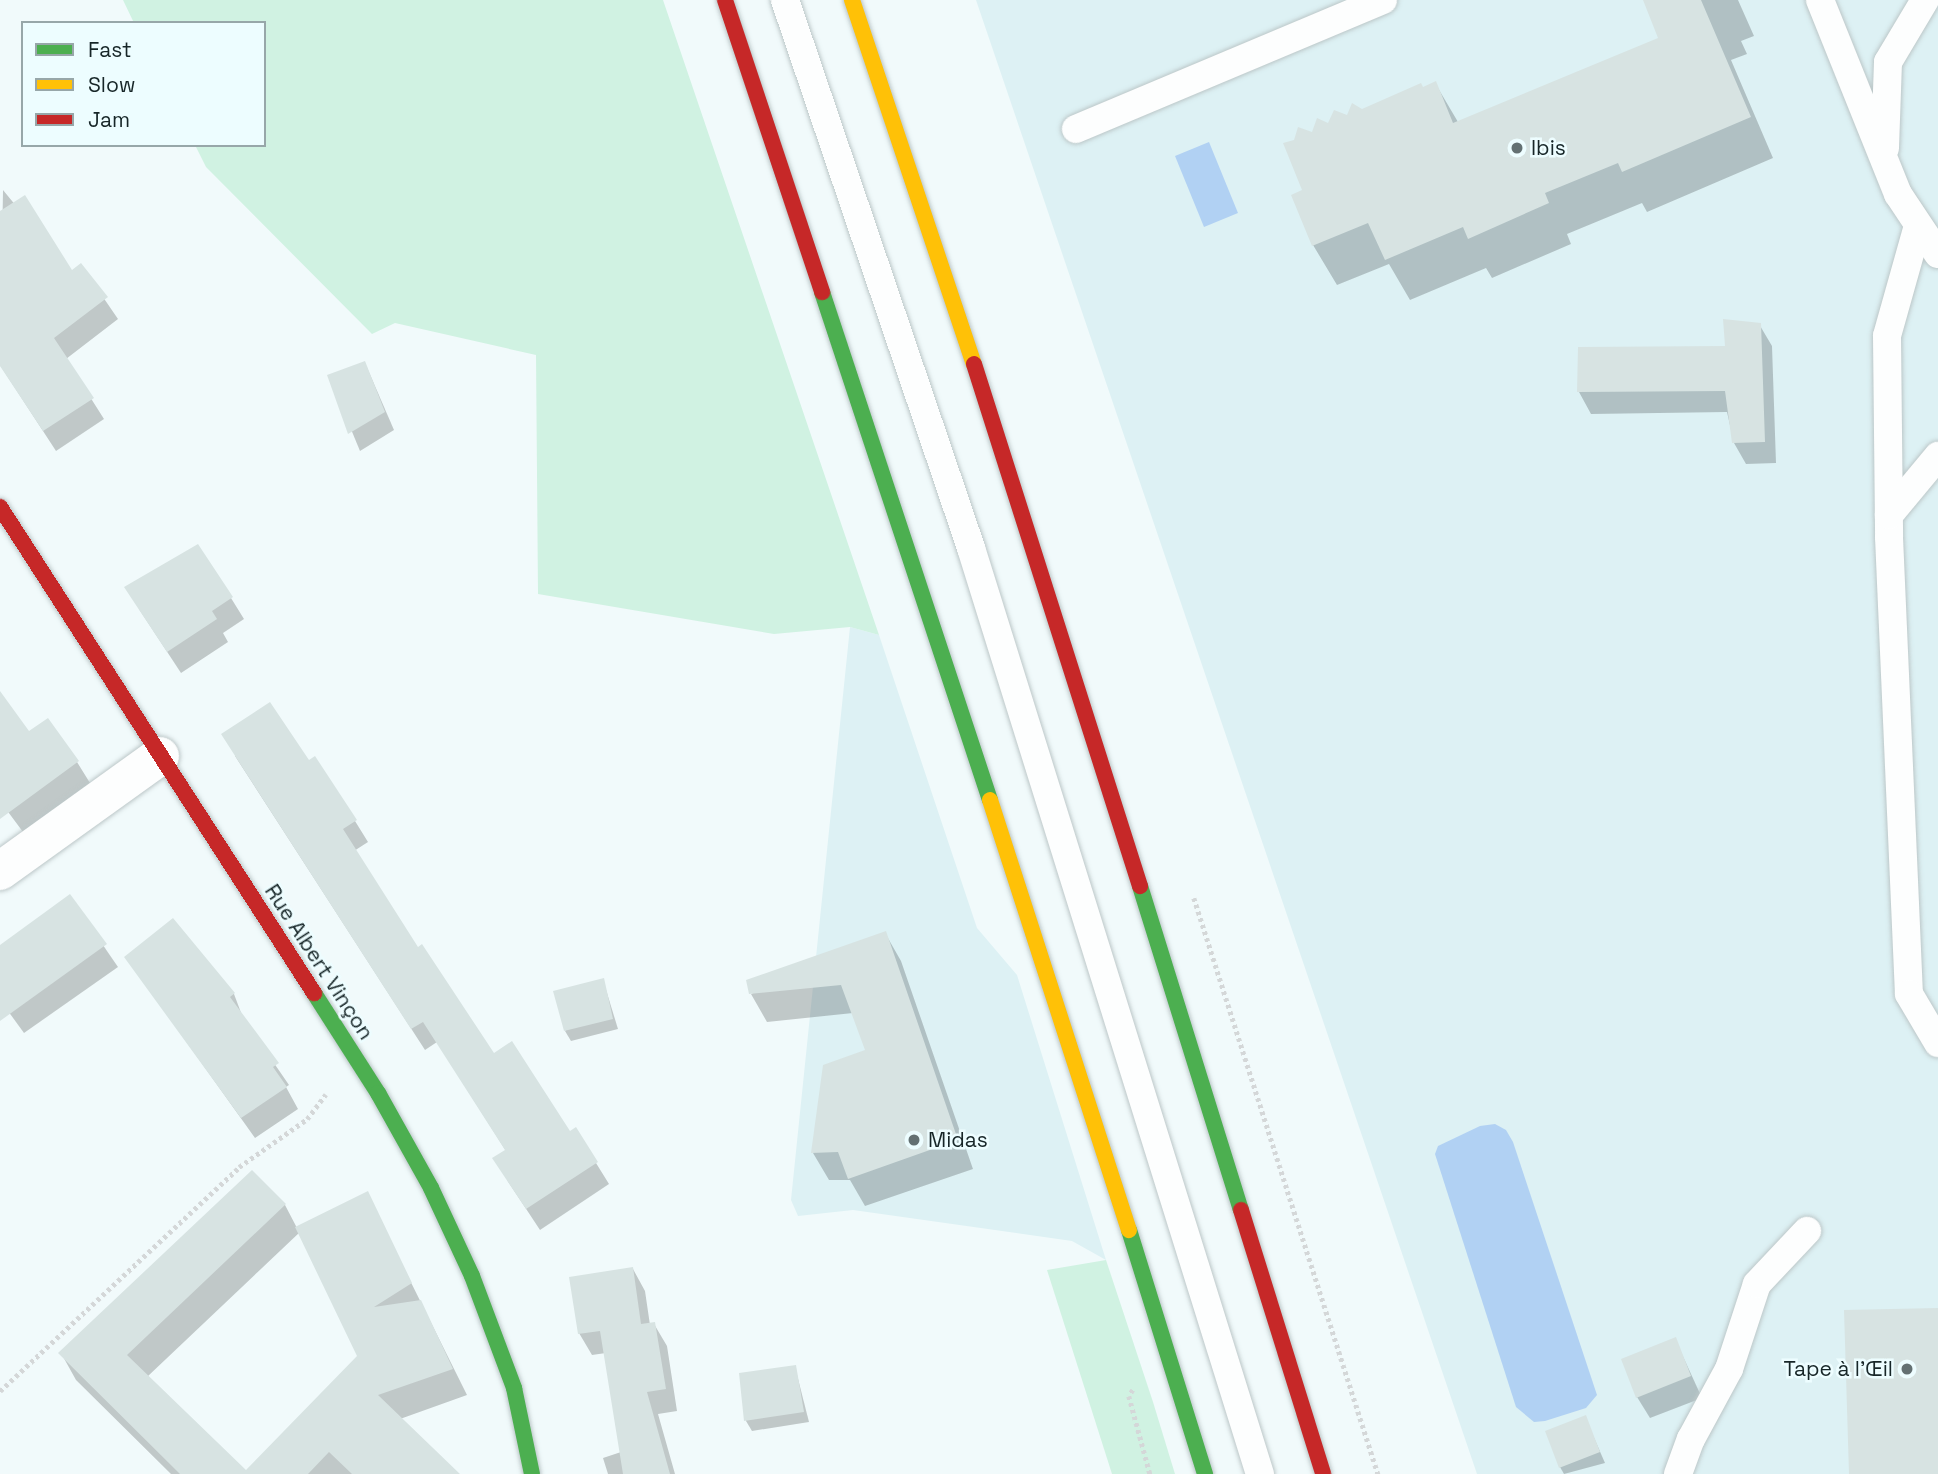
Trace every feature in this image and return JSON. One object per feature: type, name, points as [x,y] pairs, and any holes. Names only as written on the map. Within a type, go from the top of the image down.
[{"type":"main road","points":[[725,0],[1059,1008],[1205,1474]]},
{"type":"main road","points":[[852,0],[1029,528],[1323,1474]]},
{"type":"main road","name":"Rue Albert Vinçon","points":[[0,507],[356,1058],[431,1188],[472,1276],[514,1388],[532,1474]]},
{"type":"street","points":[[0,871],[160,757]]},
{"type":"lane","points":[[785,0],[971,548],[1259,1474]]},
{"type":"lane","points":[[1076,129],[1383,0]]},
{"type":"lane","points":[[1820,0],[1886,166],[1917,229],[1938,254]]},
{"type":"lane","points":[[1886,166],[1888,62],[1925,0]]},
{"type":"lane","points":[[1917,229],[1887,336],[1889,515],[1909,994],[1938,1043]]},
{"type":"lane","points":[[1889,515],[1938,456]]},
{"type":"lane","points":[[1678,1474],[1691,1439],[1729,1369],[1757,1284],[1807,1231]]},
{"type":"path","points":[[0,1391],[239,1167],[307,1119],[356,1058]]},
{"type":"shaded area","points":[[976,0],[1938,0],[1938,1474],[1477,1474]]},
{"type":"shaded area","points":[[850,627],[879,635],[977,928],[1017,975],[1106,1260],[1072,1241],[853,1210],[798,1216],[791,1200]]},
{"type":"green space","points":[[123,0],[663,0],[879,635],[850,627],[774,634],[538,594],[536,355],[395,323],[372,334],[206,167],[196,147],[266,147],[266,21],[133,21]]},
{"type":"green space","points":[[1106,1260],[1175,1474],[1112,1474],[1047,1270]]},
{"type":"water","points":[[1209,142],[1238,213],[1204,227],[1175,156]]},
{"type":"water","points":[[1495,1124],[1506,1130],[1513,1142],[1597,1395],[1586,1408],[1545,1421],[1534,1422],[1516,1407],[1435,1154],[1438,1146],[1480,1126]]},
{"type":"building","points":[[1643,0],[1701,0],[1751,117],[1622,172],[1618,163],[1545,193],[1549,203],[1468,239],[1463,227],[1385,260],[1368,223],[1312,246],[1291,195],[1302,190],[1283,143],[1294,140],[1298,127],[1312,132],[1317,118],[1328,123],[1334,110],[1347,115],[1352,103],[1362,109],[1421,83],[1423,87],[1436,81],[1453,123],[1658,38]]},
{"type":"building","points":[[25,195],[72,270],[81,263],[108,297],[54,338],[94,398],[43,431],[0,366],[0,211]]},
{"type":"building","points":[[1723,319],[1761,323],[1765,442],[1732,443],[1725,391],[1577,392],[1578,347],[1725,346]]},
{"type":"building","points":[[365,361],[385,412],[348,434],[327,375]]},
{"type":"building","points":[[198,544],[233,597],[212,611],[217,619],[167,652],[124,587]]},
{"type":"building","points":[[0,691],[29,731],[48,718],[79,761],[0,819]]},
{"type":"building","points":[[270,702],[309,760],[315,756],[357,820],[343,829],[418,947],[422,944],[494,1053],[512,1041],[570,1131],[576,1127],[598,1162],[526,1209],[492,1158],[505,1150],[423,1022],[411,1029],[221,734]]},
{"type":"building","points":[[70,894],[107,944],[0,1021],[0,945]]},
{"type":"building","points":[[173,918],[235,993],[230,997],[279,1063],[273,1067],[287,1087],[241,1118],[124,957]]},
{"type":"building","points":[[886,931],[958,1140],[848,1179],[838,1152],[811,1153],[823,1065],[865,1050],[841,985],[749,994],[746,980]]},
{"type":"building","points":[[604,978],[613,1019],[564,1031],[553,991]]},
{"type":"building","points":[[252,1170],[286,1204],[127,1355],[246,1470],[357,1356],[295,1227],[368,1191],[412,1283],[374,1307],[421,1300],[453,1369],[378,1395],[460,1474],[352,1474],[329,1452],[308,1474],[180,1474],[58,1353]]},
{"type":"building","points":[[633,1267],[641,1324],[655,1322],[666,1389],[647,1392],[670,1474],[623,1474],[600,1331],[578,1334],[569,1277]]},
{"type":"building","points":[[1938,1308],[1938,1474],[1849,1474],[1844,1310]]},
{"type":"building","points":[[1676,1337],[1691,1376],[1636,1398],[1621,1359]]},
{"type":"building","points":[[796,1365],[804,1412],[744,1421],[739,1373]]},
{"type":"building","points":[[1586,1415],[1600,1452],[1559,1468],[1545,1431]]},
{"type":"traffic: fast","points":[[822,292],[990,800]]},
{"type":"traffic: fast","points":[[1140,886],[1241,1210]]},
{"type":"traffic: fast","points":[[314,993],[378,1093],[431,1188],[472,1276],[514,1388],[532,1474]]},
{"type":"traffic: fast","points":[[1129,1230],[1205,1474]]},
{"type":"traffic: slow","points":[[852,0],[974,364]]},
{"type":"traffic: slow","points":[[990,800],[1129,1230]]},
{"type":"traffic: jam","points":[[725,0],[822,292]]},
{"type":"traffic: jam","points":[[974,364],[1140,886]]},
{"type":"traffic: jam","points":[[0,507],[314,993]]},
{"type":"traffic: jam","points":[[1241,1210],[1323,1474]]},
{"type":"place","name":"Ibis","points":[[1517,148]]},
{"type":"place","name":"Midas","points":[[914,1140]]},
{"type":"place","name":"Tape à l'Œil","points":[[1907,1369]]}]
